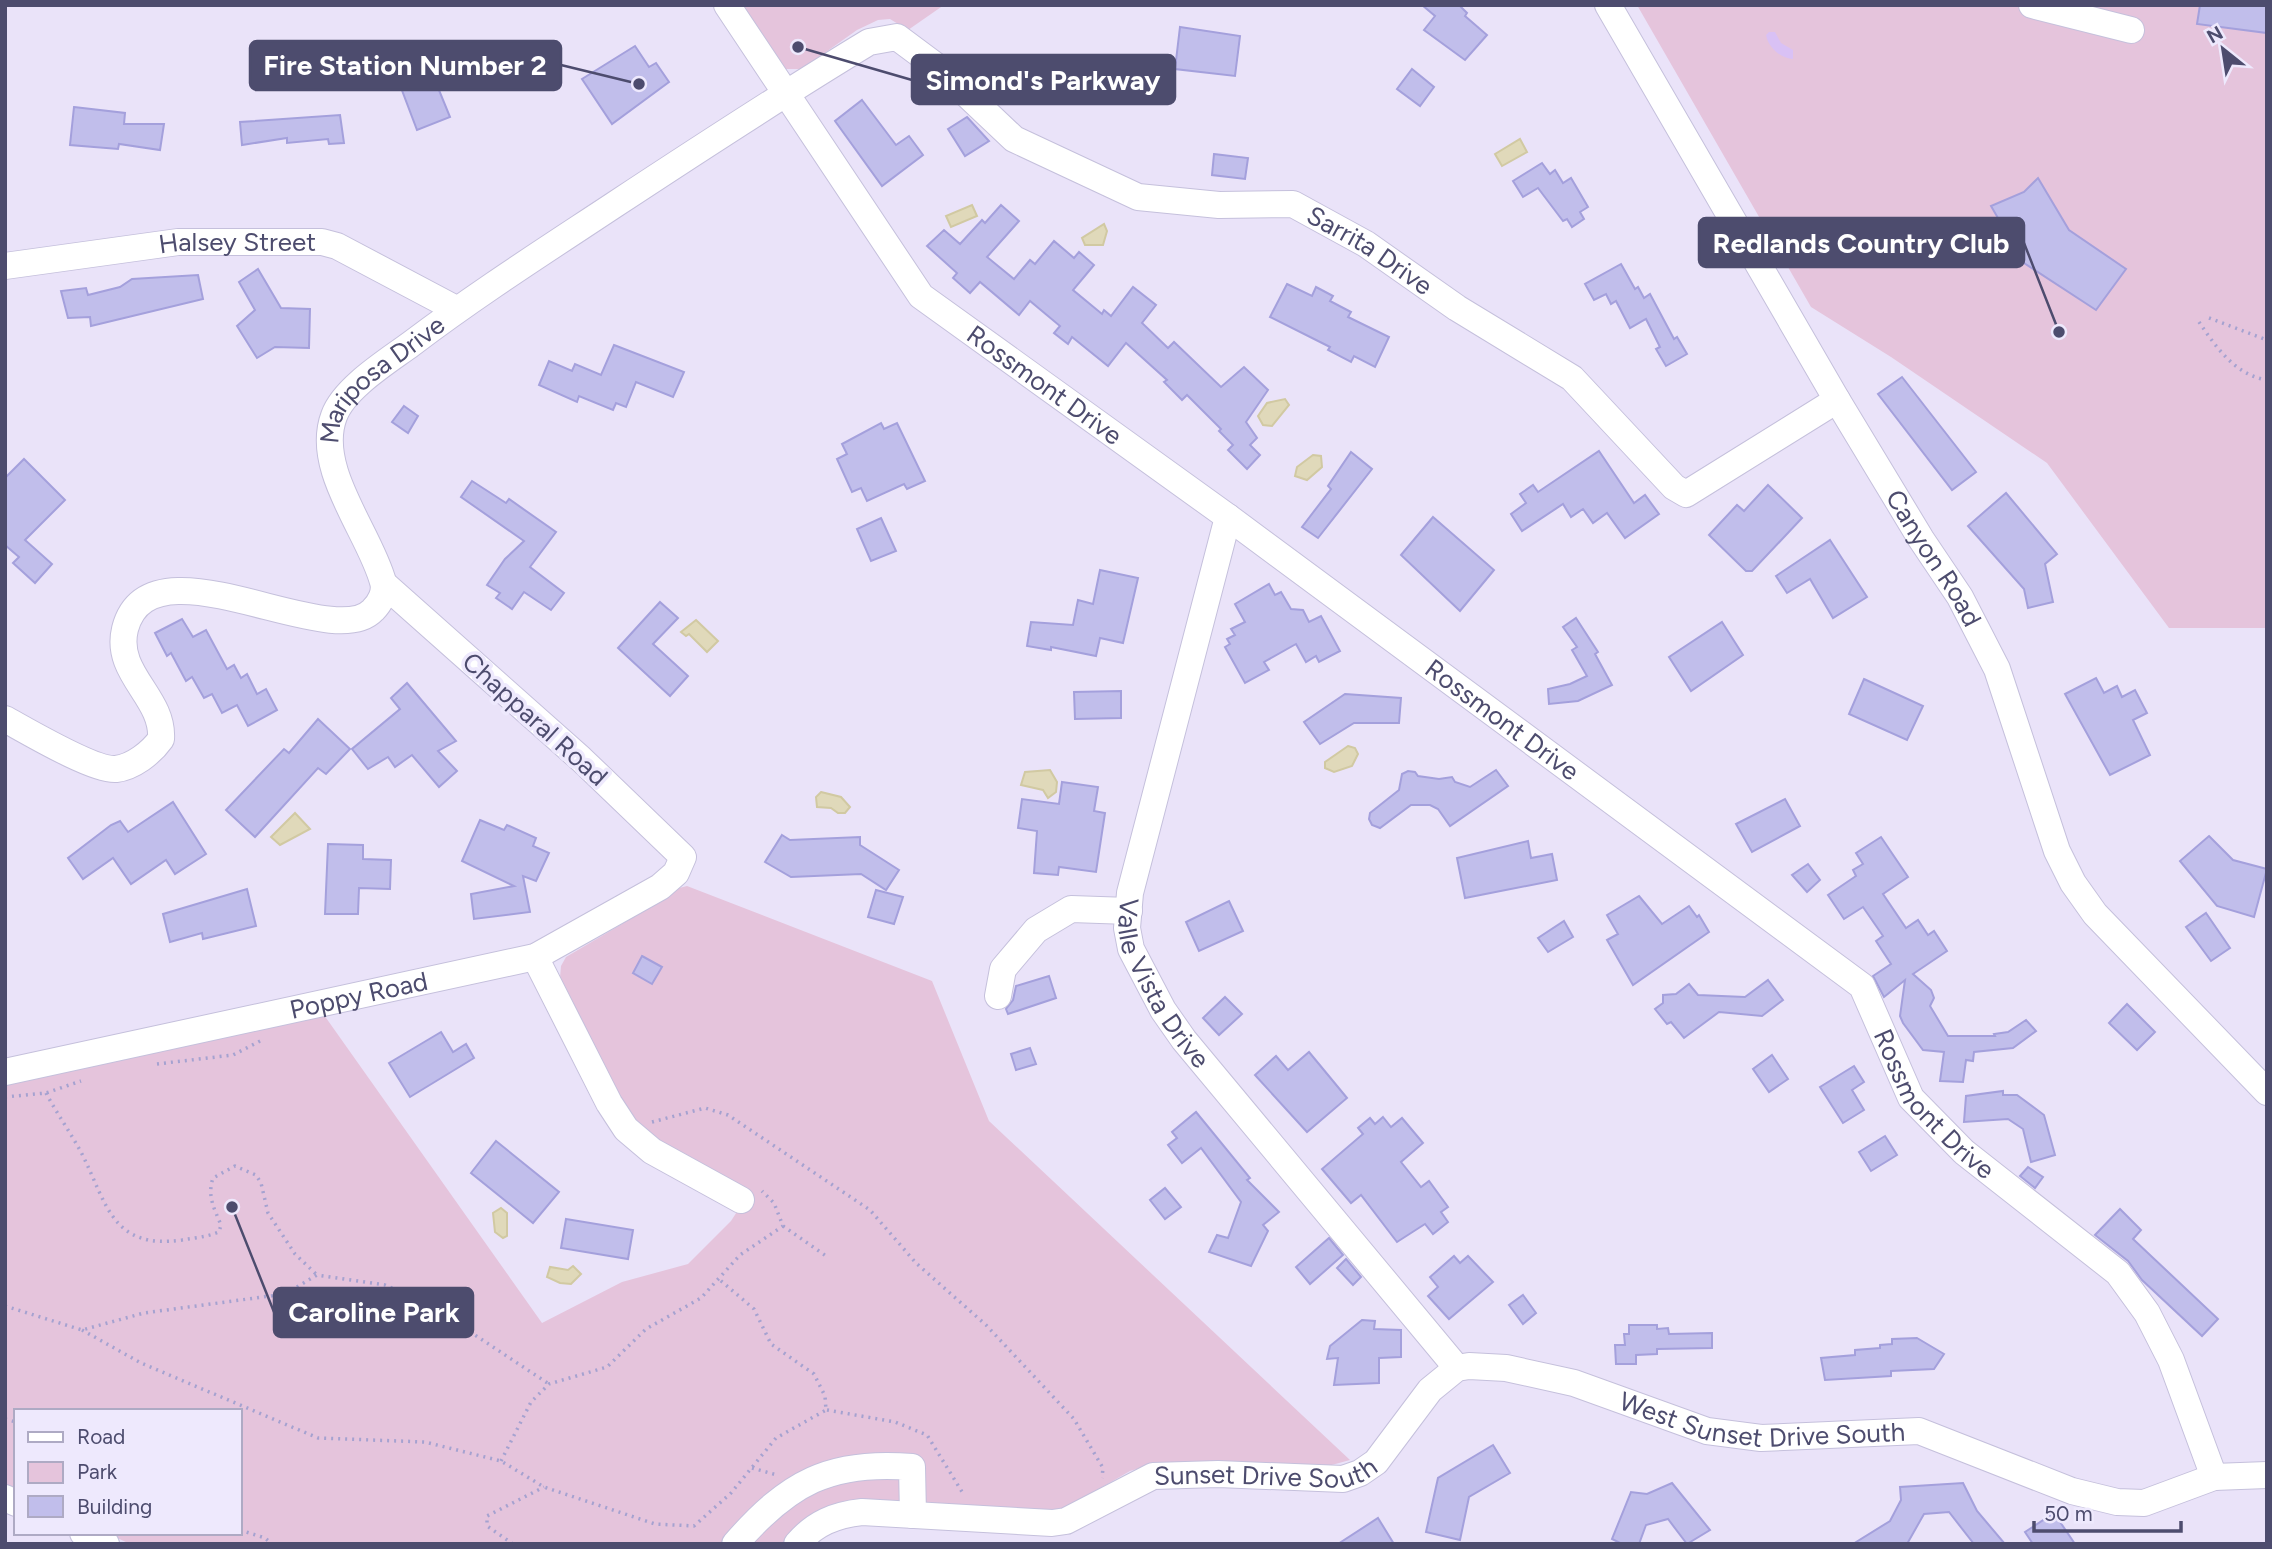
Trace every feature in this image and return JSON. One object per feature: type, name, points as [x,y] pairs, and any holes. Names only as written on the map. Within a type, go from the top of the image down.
[{"type":"street","name":"Rossmont Drive","points":[[726,5],[922,296],[1228,517],[1862,986],[1911,1098],[1964,1152],[2118,1273],[2147,1313],[2171,1360],[2214,1477]]},
{"type":"street","name":"Canyon Road","points":[[1608,5],[1837,400],[1921,540],[1960,597],[1997,669],[2057,851],[2073,883],[2095,914],[2267,1093]]},
{"type":"street","points":[[2032,5],[2131,30]]},
{"type":"street","name":"Sarrita Drive","points":[[787,92],[869,42],[897,37],[940,69],[1014,139],[1138,197],[1219,205],[1293,204],[1366,244],[1457,308],[1572,378],[1674,487],[1686,494],[1837,400]]},
{"type":"street","name":"Mariposa Drive","points":[[384,584],[338,478],[330,444],[334,415],[356,385],[456,309],[787,92]]},
{"type":"street","name":"Halsey Street","points":[[5,266],[178,242],[322,242],[337,246],[456,309]]},
{"type":"street","name":"Valle Vista Drive","points":[[1228,517],[1130,893],[1127,928],[1139,969],[1184,1040],[1457,1368]]},
{"type":"street","points":[[5,719],[94,765],[121,768],[147,754],[161,739],[159,717],[128,666],[124,647],[125,630],[140,606],[159,596],[198,592],[342,623],[357,621],[370,614],[379,603],[384,584]]},
{"type":"street","name":"Chapparal Road","points":[[384,584],[582,759],[683,857]]},
{"type":"street","name":"Poppy Road","points":[[5,1072],[535,957],[660,887],[676,873],[683,857]]},
{"type":"street","points":[[998,996],[1003,969],[1036,930],[1071,909],[1129,911]]},
{"type":"street","points":[[535,957],[609,1102],[626,1129],[652,1151],[741,1200]]},
{"type":"street","name":"West Sunset Drive South","points":[[1457,1368],[1506,1368],[1574,1383],[1707,1431],[1761,1438],[1919,1431],[2072,1491],[2117,1502],[2144,1503],[2214,1477],[2267,1475]]},
{"type":"street","name":"Sunset Drive South","points":[[797,1544],[811,1528],[844,1514],[1052,1523],[1082,1516],[1137,1481],[1153,1476],[1218,1474],[1343,1479],[1360,1473],[1376,1462],[1430,1390],[1457,1368]]},
{"type":"street","points":[[735,1544],[779,1498],[803,1483],[850,1467],[912,1467],[913,1515]]},
{"type":"street","points":[[87,1535],[106,1544]]},
{"type":"path","points":[[2209,318],[2267,340]]},
{"type":"path","points":[[2199,321],[2212,342],[2239,370],[2255,378],[2267,380]]},
{"type":"path","points":[[151,1065],[233,1055],[259,1043],[275,1030],[278,1011]]},
{"type":"path","points":[[5,1097],[46,1093],[92,1078]]},
{"type":"path","points":[[46,1093],[81,1152],[105,1204],[116,1221],[132,1234],[159,1244],[219,1232],[221,1225],[211,1204],[209,1188],[213,1178],[235,1166],[256,1175],[261,1183],[268,1213],[295,1254],[317,1275],[385,1286],[428,1304],[549,1384]]},
{"type":"path","points":[[626,1129],[705,1108],[728,1115],[870,1210],[916,1263],[986,1325],[1074,1419],[1103,1468],[1102,1480],[1095,1486]]},
{"type":"path","points":[[741,1200],[747,1191],[761,1190],[774,1203],[783,1226],[826,1256]]},
{"type":"path","points":[[501,1461],[531,1402],[549,1384],[607,1367],[646,1329],[701,1298],[740,1255],[783,1226]]},
{"type":"path","points":[[82,1330],[144,1314],[285,1294],[317,1275]]},
{"type":"path","points":[[720,1280],[754,1309],[771,1344],[814,1374],[825,1396],[826,1410]]},
{"type":"path","points":[[5,1306],[82,1330],[141,1363],[318,1438],[425,1442],[501,1461],[544,1487],[615,1508],[655,1524],[694,1526],[731,1493],[776,1438],[826,1410],[895,1422],[927,1435],[957,1487],[974,1500]]},
{"type":"path","points":[[752,1468],[781,1476]]},
{"type":"path","points":[[513,1544],[487,1526],[487,1516],[544,1487]]},
{"type":"path","points":[[242,1531],[265,1538],[272,1544]]},
{"type":"green space","points":[[744,5],[944,5],[908,30],[890,19],[878,20],[857,30],[802,69],[784,69],[743,9]]},
{"type":"green space","points":[[1637,5],[2267,5],[2267,628],[2169,628],[2047,463],[1891,357],[1811,307]]},
{"type":"green space","points":[[687,886],[932,981],[989,1121],[1350,1460],[1328,1466],[1160,1462],[1130,1471],[1066,1508],[1047,1511],[855,1500],[831,1505],[810,1516],[783,1544],[130,1544],[111,1535],[242,1535],[242,1409],[14,1409],[14,1490],[5,1487],[5,1081],[324,1015],[542,1323],[622,1282],[688,1264],[731,1221],[749,1193],[652,1140],[629,1116],[560,978],[561,966],[566,957],[622,924],[668,891]]},
{"type":"sand","points":[[1775,32],[1781,43],[1793,50],[1793,59],[1780,55],[1772,48],[1766,35]]},
{"type":"shaded area","points":[[1520,139],[1527,152],[1502,166],[1495,154]]},
{"type":"shaded area","points":[[972,205],[977,216],[951,227],[946,216]]},
{"type":"shaded area","points":[[1104,224],[1107,231],[1103,245],[1085,245],[1082,238]]},
{"type":"shaded area","points":[[1285,399],[1289,405],[1272,426],[1263,425],[1258,416],[1267,403]]},
{"type":"shaded area","points":[[1313,455],[1321,456],[1322,467],[1307,480],[1295,476],[1297,467]]},
{"type":"shaded area","points":[[696,620],[718,641],[707,652],[689,634],[686,636],[681,632]]},
{"type":"shaded area","points":[[1348,746],[1355,748],[1358,754],[1352,766],[1334,772],[1325,768],[1325,762]]},
{"type":"shaded area","points":[[1050,770],[1057,782],[1056,792],[1048,798],[1043,790],[1021,785],[1025,772]]},
{"type":"shaded area","points":[[821,792],[841,797],[850,807],[845,813],[838,813],[831,808],[817,807],[816,797]]},
{"type":"shaded area","points":[[295,813],[310,829],[280,845],[271,837]]},
{"type":"shaded area","points":[[501,1208],[507,1213],[507,1236],[503,1238],[495,1232],[493,1213]]},
{"type":"shaded area","points":[[573,1266],[581,1274],[571,1284],[560,1283],[547,1277],[550,1267],[568,1270]]},
{"type":"building","points":[[1422,5],[1459,5],[1467,13],[1465,16],[1487,35],[1465,60],[1424,30],[1435,16]]},
{"type":"building","points":[[2200,5],[2267,5],[2267,33],[2197,24]]},
{"type":"building","points":[[1180,27],[1240,36],[1235,76],[1175,69]]},
{"type":"building","points":[[635,46],[649,67],[656,63],[669,82],[612,124],[582,79]]},
{"type":"building","points":[[1412,69],[1434,87],[1420,106],[1397,89]]},
{"type":"building","points":[[432,73],[450,117],[417,130],[400,85]]},
{"type":"building","points":[[862,100],[896,145],[909,136],[923,155],[882,186],[835,121]]},
{"type":"building","points":[[74,107],[125,113],[124,124],[164,124],[160,150],[119,144],[118,149],[70,145]]},
{"type":"building","points":[[340,115],[344,143],[329,144],[328,139],[287,143],[287,138],[242,145],[240,122]]},
{"type":"building","points":[[967,117],[989,141],[965,156],[948,129]]},
{"type":"building","points":[[1214,154],[1248,158],[1245,179],[1212,175]]},
{"type":"building","points":[[1542,163],[1550,174],[1555,170],[1563,183],[1571,178],[1588,207],[1580,212],[1584,219],[1572,227],[1567,219],[1563,221],[1538,188],[1523,197],[1513,181]]},
{"type":"building","points":[[2038,178],[2069,230],[2126,269],[2096,310],[2024,263],[1991,206],[2024,192]]},
{"type":"building","points":[[1001,205],[1019,221],[987,257],[1014,279],[1030,260],[1035,264],[1054,241],[1074,258],[1079,252],[1094,265],[1073,290],[1102,314],[1104,310],[1111,316],[1133,287],[1156,305],[1142,323],[1168,348],[1174,342],[1221,387],[1244,367],[1268,390],[1246,422],[1257,438],[1250,445],[1260,455],[1247,469],[1228,450],[1233,445],[1219,431],[1221,429],[1187,395],[1182,400],[1164,382],[1167,380],[1126,343],[1108,366],[1072,337],[1068,344],[1054,333],[1060,326],[1030,301],[1019,315],[980,282],[970,293],[953,278],[957,273],[927,246],[944,230],[960,244],[982,220],[985,223]]},
{"type":"building","points":[[1621,264],[1635,289],[1638,287],[1644,298],[1650,294],[1674,339],[1677,337],[1687,354],[1666,366],[1656,349],[1660,347],[1646,319],[1630,328],[1616,301],[1611,304],[1606,294],[1594,300],[1585,284]]},
{"type":"building","points":[[258,269],[281,308],[310,309],[309,348],[275,347],[257,358],[237,326],[255,310],[239,282]]},
{"type":"building","points":[[198,275],[203,299],[91,326],[90,317],[68,318],[61,291],[86,288],[88,295],[120,287],[132,279]]},
{"type":"building","points":[[1287,284],[1312,296],[1316,287],[1333,296],[1330,301],[1351,312],[1348,317],[1389,337],[1375,367],[1354,356],[1351,362],[1328,350],[1330,347],[1270,317]]},
{"type":"building","points":[[614,345],[684,372],[673,397],[636,382],[626,407],[616,403],[613,410],[579,396],[577,402],[539,385],[549,361],[572,371],[575,364],[601,375]]},
{"type":"building","points":[[1902,377],[1976,472],[1952,490],[1878,394]]},
{"type":"building","points":[[404,406],[418,416],[408,433],[392,422]]},
{"type":"building","points":[[881,423],[884,429],[897,423],[925,481],[907,489],[904,484],[867,501],[861,488],[852,492],[837,459],[847,454],[842,444]]},
{"type":"building","points":[[1599,451],[1634,503],[1645,495],[1659,514],[1625,538],[1607,513],[1593,523],[1583,509],[1571,517],[1563,504],[1522,531],[1511,514],[1526,503],[1520,494],[1533,485],[1538,492]]},
{"type":"building","points":[[1351,452],[1372,469],[1318,538],[1302,527],[1331,489],[1328,486]]},
{"type":"building","points":[[24,459],[65,500],[25,540],[52,564],[35,583],[13,563],[19,557],[5,545],[5,478]]},
{"type":"building","points":[[472,481],[506,503],[509,499],[556,532],[530,567],[564,593],[551,610],[524,592],[512,609],[496,598],[500,593],[487,585],[505,559],[524,541],[461,497]]},
{"type":"building","points":[[1768,485],[1802,518],[1752,571],[1746,571],[1709,535],[1737,505],[1744,511]]},
{"type":"building","points":[[2006,493],[2057,554],[2045,564],[2053,602],[2028,608],[2024,589],[1968,526]]},
{"type":"building","points":[[1433,517],[1494,570],[1460,611],[1401,555]]},
{"type":"building","points":[[881,518],[896,551],[871,561],[857,529]]},
{"type":"building","points":[[1830,540],[1867,597],[1833,618],[1810,579],[1787,593],[1776,576]]},
{"type":"building","points":[[1100,570],[1138,578],[1123,643],[1100,638],[1096,656],[1051,647],[1051,650],[1027,646],[1031,622],[1073,625],[1078,600],[1093,604]]},
{"type":"building","points":[[1269,584],[1275,595],[1281,592],[1291,609],[1303,610],[1309,622],[1321,616],[1340,651],[1319,662],[1316,656],[1306,662],[1296,644],[1264,662],[1269,670],[1245,683],[1225,647],[1230,644],[1227,639],[1235,635],[1231,629],[1245,622],[1235,604]]},
{"type":"building","points":[[660,602],[678,618],[653,644],[688,676],[670,696],[618,648]]},
{"type":"building","points":[[1576,618],[1598,652],[1595,654],[1612,685],[1578,701],[1549,704],[1548,689],[1570,684],[1587,676],[1572,650],[1577,647],[1563,627]]},
{"type":"building","points":[[182,619],[193,637],[206,630],[227,669],[234,665],[241,678],[247,674],[257,694],[266,689],[277,710],[248,726],[237,705],[222,713],[212,694],[204,698],[192,677],[186,681],[171,653],[167,656],[155,633]]},
{"type":"building","points":[[1722,622],[1743,655],[1691,691],[1669,657]]},
{"type":"building","points":[[2096,678],[2104,693],[2117,686],[2122,697],[2135,690],[2147,713],[2133,720],[2150,755],[2110,775],[2065,694]]},
{"type":"building","points":[[1864,679],[1923,706],[1907,740],[1849,714]]},
{"type":"building","points":[[407,683],[456,741],[438,751],[457,771],[439,787],[412,755],[395,767],[388,757],[368,769],[352,749],[400,709],[391,698]]},
{"type":"building","points":[[1121,691],[1121,718],[1075,719],[1074,692]]},
{"type":"building","points":[[1345,694],[1401,698],[1399,723],[1354,723],[1320,744],[1304,722]]},
{"type":"building","points":[[318,719],[350,749],[326,774],[318,768],[255,837],[226,810],[284,749],[289,753]]},
{"type":"building","points":[[1496,770],[1508,786],[1450,826],[1438,809],[1430,805],[1411,805],[1380,828],[1372,825],[1369,819],[1370,813],[1399,790],[1402,774],[1408,771],[1415,772],[1418,776],[1439,779],[1452,777],[1455,782],[1470,787]]},
{"type":"building","points":[[1062,782],[1098,787],[1094,811],[1105,813],[1096,872],[1059,867],[1058,875],[1034,873],[1037,831],[1018,828],[1022,799],[1059,804]]},
{"type":"building","points":[[1785,799],[1800,826],[1752,852],[1736,824]]},
{"type":"building","points":[[173,802],[206,854],[175,874],[166,860],[131,884],[113,858],[83,879],[68,858],[111,825],[120,821],[128,832]]},
{"type":"building","points":[[480,820],[504,830],[507,825],[536,838],[533,846],[549,853],[536,881],[523,876],[530,912],[474,919],[471,894],[514,886],[462,861]]},
{"type":"building","points":[[782,835],[790,840],[860,837],[860,845],[899,870],[886,890],[861,874],[791,877],[765,862]]},
{"type":"building","points":[[2209,836],[2233,860],[2267,869],[2254,917],[2217,906],[2180,861]]},
{"type":"building","points":[[1881,837],[1908,877],[1883,894],[1906,928],[1918,920],[1928,935],[1934,931],[1947,951],[1913,974],[1931,990],[1934,998],[1930,1006],[1948,1036],[1995,1036],[1994,1034],[2008,1032],[2026,1020],[2036,1031],[2013,1048],[1974,1052],[1973,1061],[1966,1060],[1963,1082],[1940,1081],[1944,1052],[1923,1050],[1903,1023],[1900,1016],[1905,980],[1884,997],[1873,976],[1891,964],[1876,941],[1883,936],[1863,907],[1844,919],[1828,895],[1856,876],[1853,870],[1863,864],[1856,853]]},
{"type":"building","points":[[1528,841],[1531,858],[1552,854],[1557,880],[1465,898],[1457,858]]},
{"type":"building","points":[[328,844],[363,845],[363,859],[391,860],[390,889],[359,888],[358,914],[325,914]]},
{"type":"building","points":[[1808,864],[1820,880],[1807,892],[1792,875]]},
{"type":"building","points":[[247,889],[256,926],[203,939],[202,933],[170,942],[163,914]]},
{"type":"building","points":[[876,890],[903,897],[894,924],[868,917]]},
{"type":"building","points":[[1639,896],[1662,924],[1689,906],[1697,917],[1699,915],[1709,932],[1633,985],[1607,940],[1618,934],[1607,915]]},
{"type":"building","points":[[1229,901],[1243,931],[1199,951],[1186,922]]},
{"type":"building","points":[[2206,913],[2230,948],[2211,961],[2186,927]]},
{"type":"building","points":[[1564,921],[1573,937],[1548,952],[1538,938]]},
{"type":"building","points":[[642,956],[662,967],[652,984],[633,973]]},
{"type":"building","points":[[1049,976],[1056,998],[1008,1014],[1006,1009],[1013,1000],[1016,986]]},
{"type":"building","points":[[1768,980],[1783,1000],[1762,1016],[1719,1012],[1684,1038],[1671,1022],[1667,1024],[1655,1009],[1663,1003],[1663,995],[1676,994],[1689,984],[1698,995],[1745,997]]},
{"type":"building","points":[[1225,997],[1242,1014],[1219,1035],[1203,1018]]},
{"type":"building","points":[[2127,1004],[2155,1032],[2137,1050],[2109,1023]]},
{"type":"building","points":[[441,1032],[453,1052],[466,1044],[474,1058],[410,1097],[389,1063]]},
{"type":"building","points":[[1030,1048],[1036,1064],[1016,1070],[1011,1054]]},
{"type":"building","points":[[1309,1052],[1347,1098],[1307,1132],[1255,1075],[1276,1056],[1288,1070]]},
{"type":"building","points":[[1772,1055],[1788,1079],[1769,1092],[1753,1069]]},
{"type":"building","points":[[1854,1066],[1864,1082],[1852,1090],[1864,1110],[1843,1123],[1820,1087]]},
{"type":"building","points":[[2003,1091],[2003,1095],[2017,1095],[2044,1115],[2055,1155],[2031,1162],[2023,1129],[2008,1119],[1964,1122],[1966,1096]]},
{"type":"building","points":[[1196,1112],[1250,1178],[1247,1180],[1279,1212],[1263,1225],[1268,1231],[1251,1266],[1209,1252],[1217,1235],[1228,1238],[1241,1202],[1201,1148],[1182,1163],[1168,1145],[1177,1138],[1172,1132]]},
{"type":"building","points":[[1383,1117],[1391,1127],[1402,1118],[1423,1143],[1401,1162],[1421,1187],[1429,1181],[1448,1207],[1441,1212],[1448,1222],[1433,1234],[1425,1224],[1397,1242],[1361,1195],[1351,1203],[1322,1169],[1363,1134],[1358,1128],[1370,1118],[1375,1124]]},
{"type":"building","points":[[1885,1136],[1897,1155],[1871,1171],[1859,1152]]},
{"type":"building","points":[[496,1141],[559,1192],[533,1223],[471,1173]]},
{"type":"building","points":[[2028,1167],[2043,1177],[2035,1188],[2020,1176]]},
{"type":"building","points":[[1165,1188],[1181,1207],[1165,1219],[1150,1200]]},
{"type":"building","points":[[2120,1209],[2141,1230],[2133,1239],[2218,1319],[2202,1336],[2142,1280],[2128,1261],[2095,1235]]},
{"type":"building","points":[[566,1219],[633,1230],[628,1259],[561,1248]]},
{"type":"building","points":[[1329,1238],[1343,1255],[1310,1284],[1296,1267]]},
{"type":"building","points":[[1454,1256],[1460,1263],[1468,1256],[1493,1282],[1449,1319],[1428,1296],[1438,1287],[1430,1277]]},
{"type":"building","points":[[1346,1259],[1361,1277],[1353,1285],[1337,1268]]},
{"type":"building","points":[[1523,1295],[1536,1313],[1523,1324],[1509,1305]]},
{"type":"building","points":[[1362,1320],[1375,1321],[1374,1329],[1401,1330],[1401,1357],[1379,1358],[1379,1383],[1334,1385],[1338,1358],[1327,1359],[1330,1346]]},
{"type":"building","points":[[1629,1325],[1657,1325],[1657,1329],[1668,1328],[1669,1334],[1712,1333],[1712,1348],[1657,1349],[1657,1354],[1636,1355],[1636,1364],[1616,1364],[1615,1345],[1625,1345],[1624,1334],[1629,1334]]},
{"type":"building","points":[[1917,1338],[1944,1354],[1934,1369],[1891,1371],[1891,1376],[1825,1380],[1821,1358],[1855,1355],[1855,1350],[1892,1344],[1892,1339]]},
{"type":"building","points":[[1493,1445],[1510,1473],[1469,1497],[1460,1540],[1426,1532],[1438,1478]]},
{"type":"building","points":[[1672,1483],[1710,1530],[1687,1544],[1668,1519],[1646,1525],[1639,1544],[1622,1544],[1612,1539],[1631,1492],[1647,1494]]},
{"type":"building","points":[[1963,1483],[1977,1511],[2005,1544],[1974,1544],[1949,1512],[1924,1514],[1907,1544],[1853,1544],[1890,1521],[1901,1500],[1900,1487]]},
{"type":"building","points":[[2054,1513],[2075,1544],[2033,1544],[2025,1532]]},
{"type":"building","points":[[1378,1518],[1394,1544],[1338,1544]]},
{"type":"place","name":"Simond's Parkway","points":[[798,47]]},
{"type":"place","name":"Fire Station Number 2","points":[[639,84]]},
{"type":"place","name":"Redlands Country Club","points":[[2059,332]]},
{"type":"place","name":"Caroline Park","points":[[232,1207]]}]
